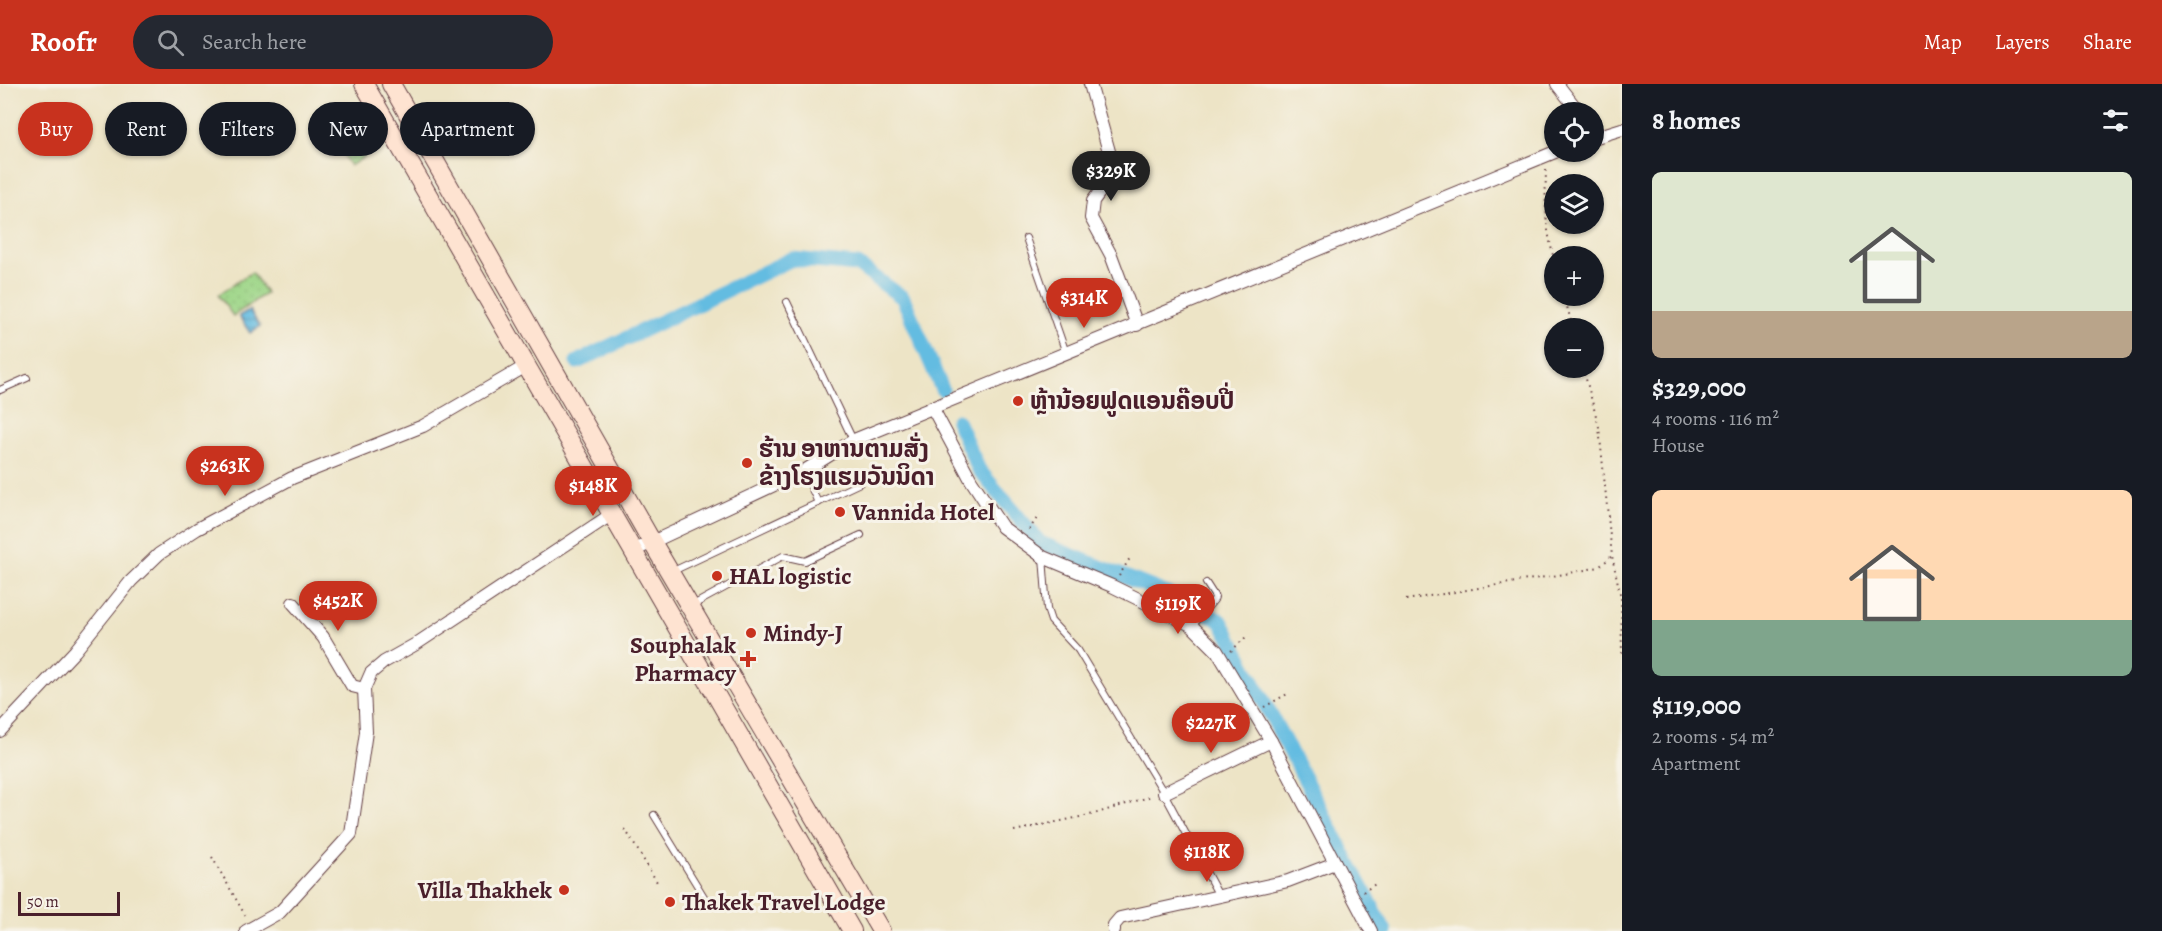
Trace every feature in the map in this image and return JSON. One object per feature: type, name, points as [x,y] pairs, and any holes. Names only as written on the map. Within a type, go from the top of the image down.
[{"type":"main road","points":[[364,84],[852,931]]},
{"type":"main road","points":[[391,84],[652,542],[881,931]]},
{"type":"street","points":[[1090,84],[1110,155],[1111,170],[1107,182],[1093,201],[1091,218],[1111,255],[1137,325]]},
{"type":"street","points":[[1557,84],[1571,102]]},
{"type":"street","points":[[1605,133],[1622,129]]},
{"type":"street","points":[[633,551],[804,471],[854,440],[1544,156]]},
{"type":"street","points":[[0,731],[75,651],[130,581],[159,554],[197,529],[292,478],[423,426],[526,366]]},
{"type":"street","points":[[932,407],[971,480],[1002,527],[1043,557],[1112,586],[1192,626],[1222,658],[1271,741],[1371,931]]},
{"type":"street","points":[[249,930],[280,912],[351,834],[366,732],[364,689],[371,673],[384,662],[416,644],[612,514]]},
{"type":"street","points":[[293,603],[324,637],[352,686],[364,689]]},
{"type":"street","points":[[1164,793],[1271,741]]},
{"type":"street","points":[[1114,931],[1114,925],[1120,918],[1288,881],[1335,863]]},
{"type":"lane","points":[[1026,238],[1066,352]]},
{"type":"lane","points":[[787,302],[854,440]]},
{"type":"lane","points":[[0,390],[27,378]]},
{"type":"lane","points":[[804,471],[818,503]]},
{"type":"lane","points":[[670,573],[860,483]]},
{"type":"lane","points":[[690,606],[783,556],[805,561],[861,535]]},
{"type":"lane","points":[[1043,557],[1047,609],[1052,621],[1078,650],[1164,793],[1219,896]]},
{"type":"lane","points":[[1192,626],[1212,604],[1215,597],[1206,583]]},
{"type":"lane","points":[[654,815],[706,900]]},
{"type":"path","points":[[1550,162],[1544,199],[1546,230],[1550,246]]},
{"type":"path","points":[[1586,378],[1599,427],[1612,556],[1621,598],[1622,654]]},
{"type":"path","points":[[1021,542],[1039,515]]},
{"type":"path","points":[[1406,600],[1599,567],[1612,556]]},
{"type":"path","points":[[1112,586],[1130,558]]},
{"type":"path","points":[[1222,658],[1246,637]]},
{"type":"path","points":[[1254,712],[1289,693]]},
{"type":"path","points":[[1014,831],[1095,814],[1164,793]]},
{"type":"path","points":[[625,830],[657,882]]},
{"type":"path","points":[[212,857],[249,930]]},
{"type":"green space","points":[[344,156],[366,156],[350,166]]},
{"type":"green space","points":[[252,272],[266,293],[233,316],[218,295]]},
{"type":"water","points":[[249,310],[260,326],[250,333],[239,316]]},
{"type":"waterway","points":[[577,362],[792,259],[858,265],[903,298],[942,389]]},
{"type":"waterway","points":[[957,421],[979,470],[1040,543],[1180,599],[1221,621],[1385,931]]},
{"type":"place","name":"ຫຼ້ານ້ອຍຟູດແອນຄ໊ອບປີ່","points":[[1018,401]]},
{"type":"place","name":"ຮ້ານ ອາຫານຕາມສັ່ງ ຂ້າງໂຮງແຮມວັນນິດາ","points":[[747,463]]},
{"type":"place","name":"Vannida Hotel","points":[[840,512]]},
{"type":"place","name":"HAL logistic","points":[[717,576]]},
{"type":"place","name":"Mindy-J","points":[[751,633]]},
{"type":"place","name":"Souphalak Pharmacy","points":[[748,659]]},
{"type":"place","name":"Villa Thakhek","points":[[564,890]]},
{"type":"place","name":"Thakek Travel Lodge","points":[[670,902]]}]
